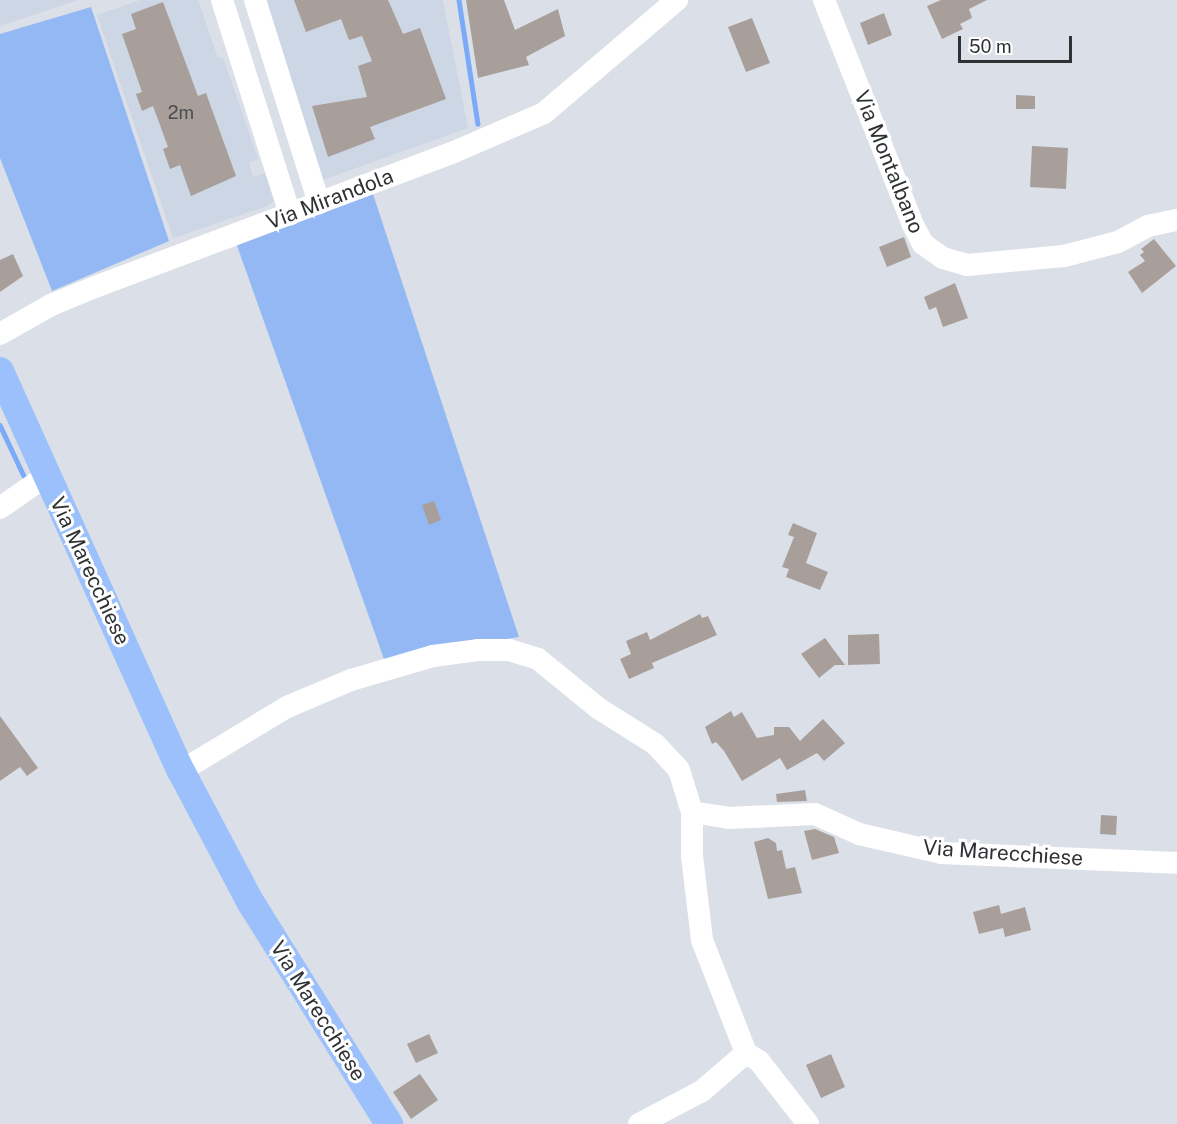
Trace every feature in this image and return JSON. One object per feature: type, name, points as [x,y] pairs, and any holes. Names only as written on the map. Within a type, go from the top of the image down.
[{"type":"main road","name":"Via Marecchiese","points":[[0,371],[181,771],[251,903],[389,1124]]},
{"type":"street","points":[[222,0],[290,214]]},
{"type":"street","points":[[255,0],[319,203]]},
{"type":"street","points":[[641,32],[648,0]]},
{"type":"street","name":"Via Mirandola","points":[[0,334],[85,291],[454,152],[544,112],[677,0]]},
{"type":"street","name":"Via Montalbano","points":[[824,0],[913,225],[923,244],[943,258],[967,265],[1064,256],[1118,242],[1148,226],[1177,220]]},
{"type":"street","points":[[0,508],[46,476]]},
{"type":"street","points":[[181,771],[287,707],[360,677],[433,656],[509,650],[538,660],[598,708],[655,744],[679,770],[692,812],[702,940],[746,1053],[759,1061],[808,1124]]},
{"type":"street","name":"Via Marecchiese","points":[[692,812],[728,818],[815,814],[859,834],[941,853],[1177,863]]},
{"type":"street","points":[[639,1124],[702,1091],[746,1053]]},
{"type":"shaded area","points":[[0,0],[78,0],[0,26]]},
{"type":"shaded area","points":[[140,0],[198,0],[218,58],[223,57],[258,159],[249,162],[253,177],[270,172],[275,200],[267,206],[173,238],[97,15]]},
{"type":"shaded area","points":[[266,0],[443,0],[468,128],[323,180]]},
{"type":"shaded area","points":[[91,7],[169,241],[52,291],[0,158],[0,34]]},
{"type":"shaded area","points":[[372,191],[519,637],[384,659],[235,240]]},
{"type":"building","points":[[294,0],[388,0],[403,34],[420,28],[446,99],[370,127],[375,139],[328,157],[312,106],[367,97],[358,66],[372,61],[362,36],[349,40],[341,19],[306,32]]},
{"type":"building","points":[[466,0],[504,0],[515,30],[558,9],[565,36],[526,57],[529,65],[478,78]]},
{"type":"building","points":[[941,0],[987,0],[969,9],[972,18],[960,24],[963,29],[942,39],[927,6]]},
{"type":"building","points":[[163,2],[198,96],[206,93],[236,176],[191,196],[180,165],[170,169],[163,149],[168,147],[153,106],[142,111],[136,94],[142,92],[122,34],[136,29],[131,14]]},
{"type":"building","points":[[884,13],[892,35],[868,45],[860,23]]},
{"type":"building","points":[[752,18],[770,63],[746,72],[728,27]]},
{"type":"building","points":[[1016,95],[1035,96],[1035,109],[1016,109]]},
{"type":"building","points":[[1032,146],[1068,148],[1066,189],[1030,187]]},
{"type":"building","points":[[904,237],[911,257],[887,267],[879,247]]},
{"type":"building","points":[[1154,239],[1176,266],[1142,293],[1128,272],[1145,261],[1140,255],[1144,252],[1141,249]]},
{"type":"building","points":[[13,254],[23,276],[0,292],[0,260]]},
{"type":"building","points":[[955,283],[968,318],[943,327],[936,307],[929,310],[924,297]]},
{"type":"building","points":[[434,501],[441,520],[429,525],[422,505]]},
{"type":"building","points":[[793,523],[817,533],[806,563],[828,572],[820,590],[786,577],[789,569],[782,567],[794,537],[788,535]]},
{"type":"building","points":[[700,614],[702,618],[708,616],[717,635],[652,663],[654,668],[629,679],[620,659],[631,654],[626,641],[647,632],[650,640]]},
{"type":"building","points":[[879,634],[880,664],[848,665],[848,635]]},
{"type":"building","points":[[825,638],[845,665],[835,665],[819,678],[801,654]]},
{"type":"building","points":[[731,711],[734,717],[742,712],[757,738],[774,735],[774,727],[789,727],[800,741],[823,719],[845,743],[824,761],[817,753],[787,770],[780,758],[742,781],[724,751],[716,742],[712,744],[705,727]]},
{"type":"building","points":[[0,716],[38,768],[27,776],[20,767],[0,781]]},
{"type":"building","points":[[805,790],[807,801],[777,802],[776,794]]},
{"type":"building","points":[[1101,815],[1117,816],[1116,835],[1100,834]]},
{"type":"building","points":[[815,829],[834,837],[839,853],[812,860],[804,831]]},
{"type":"building","points":[[768,838],[776,843],[777,851],[782,850],[786,869],[795,867],[802,893],[768,899],[754,842]]},
{"type":"building","points":[[999,905],[1001,914],[1025,907],[1031,930],[1005,937],[1003,928],[979,934],[973,912]]},
{"type":"building","points":[[429,1034],[438,1053],[416,1063],[407,1044]]},
{"type":"building","points":[[831,1054],[845,1087],[821,1098],[806,1065]]},
{"type":"building","points":[[420,1074],[438,1100],[411,1119],[393,1092]]},
{"type":"waterway","points":[[459,0],[478,124]]},
{"type":"waterway","points":[[0,425],[24,476]]}]
